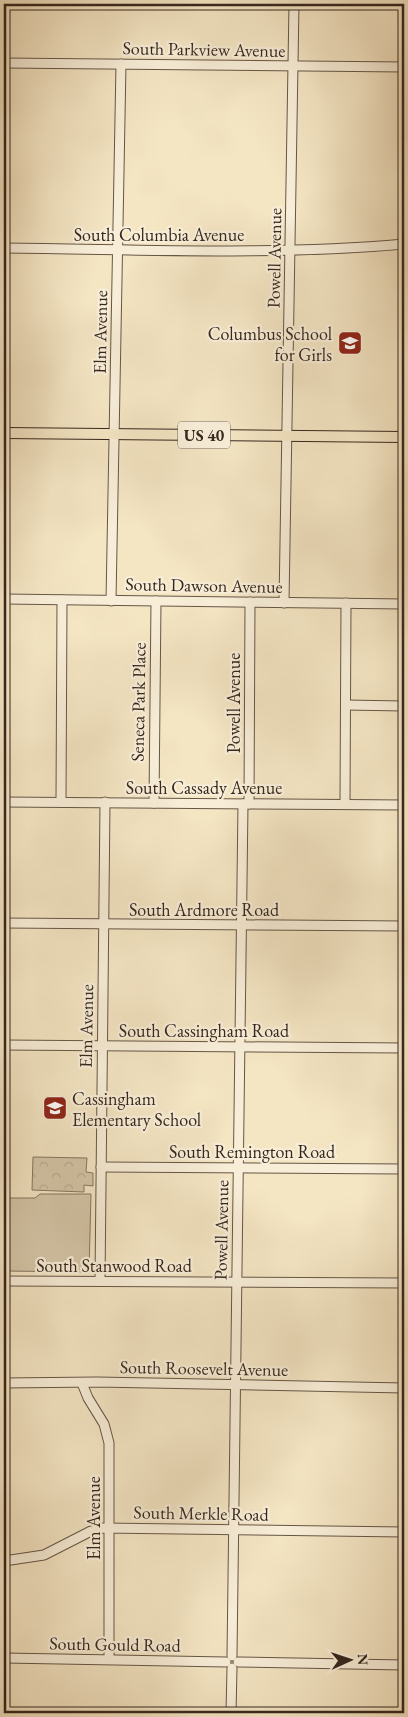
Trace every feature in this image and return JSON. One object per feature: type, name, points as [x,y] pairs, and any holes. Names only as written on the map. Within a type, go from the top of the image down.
[{"type":"main road","name":"US 40","points":[[4,433],[404,437]]},
{"type":"street","name":"Powell Avenue","points":[[284,603],[294,4]]},
{"type":"street","name":"South Parkview Avenue","points":[[4,63],[404,67]]},
{"type":"street","name":"Elm Avenue","points":[[111,601],[121,64]]},
{"type":"street","name":"South Columbia Avenue","points":[[4,248],[290,251],[350,249],[404,244]]},
{"type":"street","name":"South Dawson Avenue","points":[[4,599],[404,604]]},
{"type":"street","points":[[61,802],[62,600]]},
{"type":"street","name":"Seneca Park Place","points":[[154,803],[156,601]]},
{"type":"street","name":"Powell Avenue","points":[[231,1713],[242,925],[250,602]]},
{"type":"street","points":[[345,804],[346,603]]},
{"type":"street","points":[[346,705],[404,706]]},
{"type":"street","name":"South Cassady Avenue","points":[[4,802],[404,805]]},
{"type":"street","name":"Elm Avenue","points":[[100,1281],[105,802]]},
{"type":"street","name":"South Ardmore Road","points":[[4,923],[404,926]]},
{"type":"street","name":"South Cassingham Road","points":[[4,1045],[404,1048]]},
{"type":"street","name":"South Remington Road","points":[[100,1167],[404,1169]]},
{"type":"street","name":"South Stanwood Road","points":[[4,1281],[404,1283]]},
{"type":"street","name":"Elm Avenue","points":[[82,1382],[88,1398],[104,1424],[109,1443],[109,1660]]},
{"type":"street","name":"South Roosevelt Avenue","points":[[4,1383],[82,1382],[404,1388]]},
{"type":"street","name":"South Merkle Road","points":[[4,1561],[44,1555],[96,1529],[109,1528],[404,1532]]},
{"type":"street","name":"South Gould Road","points":[[4,1658],[404,1665]]},
{"type":"green space","points":[[33,1157],[87,1158],[86,1172],[93,1173],[93,1186],[84,1185],[84,1192],[32,1190]]},
{"type":"green space","points":[[40,1194],[91,1194],[89,1272],[4,1271],[4,1198],[35,1198]]},
{"type":"place","name":"Columbus School for Girls","points":[[350,343]]},
{"type":"place","name":"Cassingham Elementary School","points":[[55,1108]]}]
